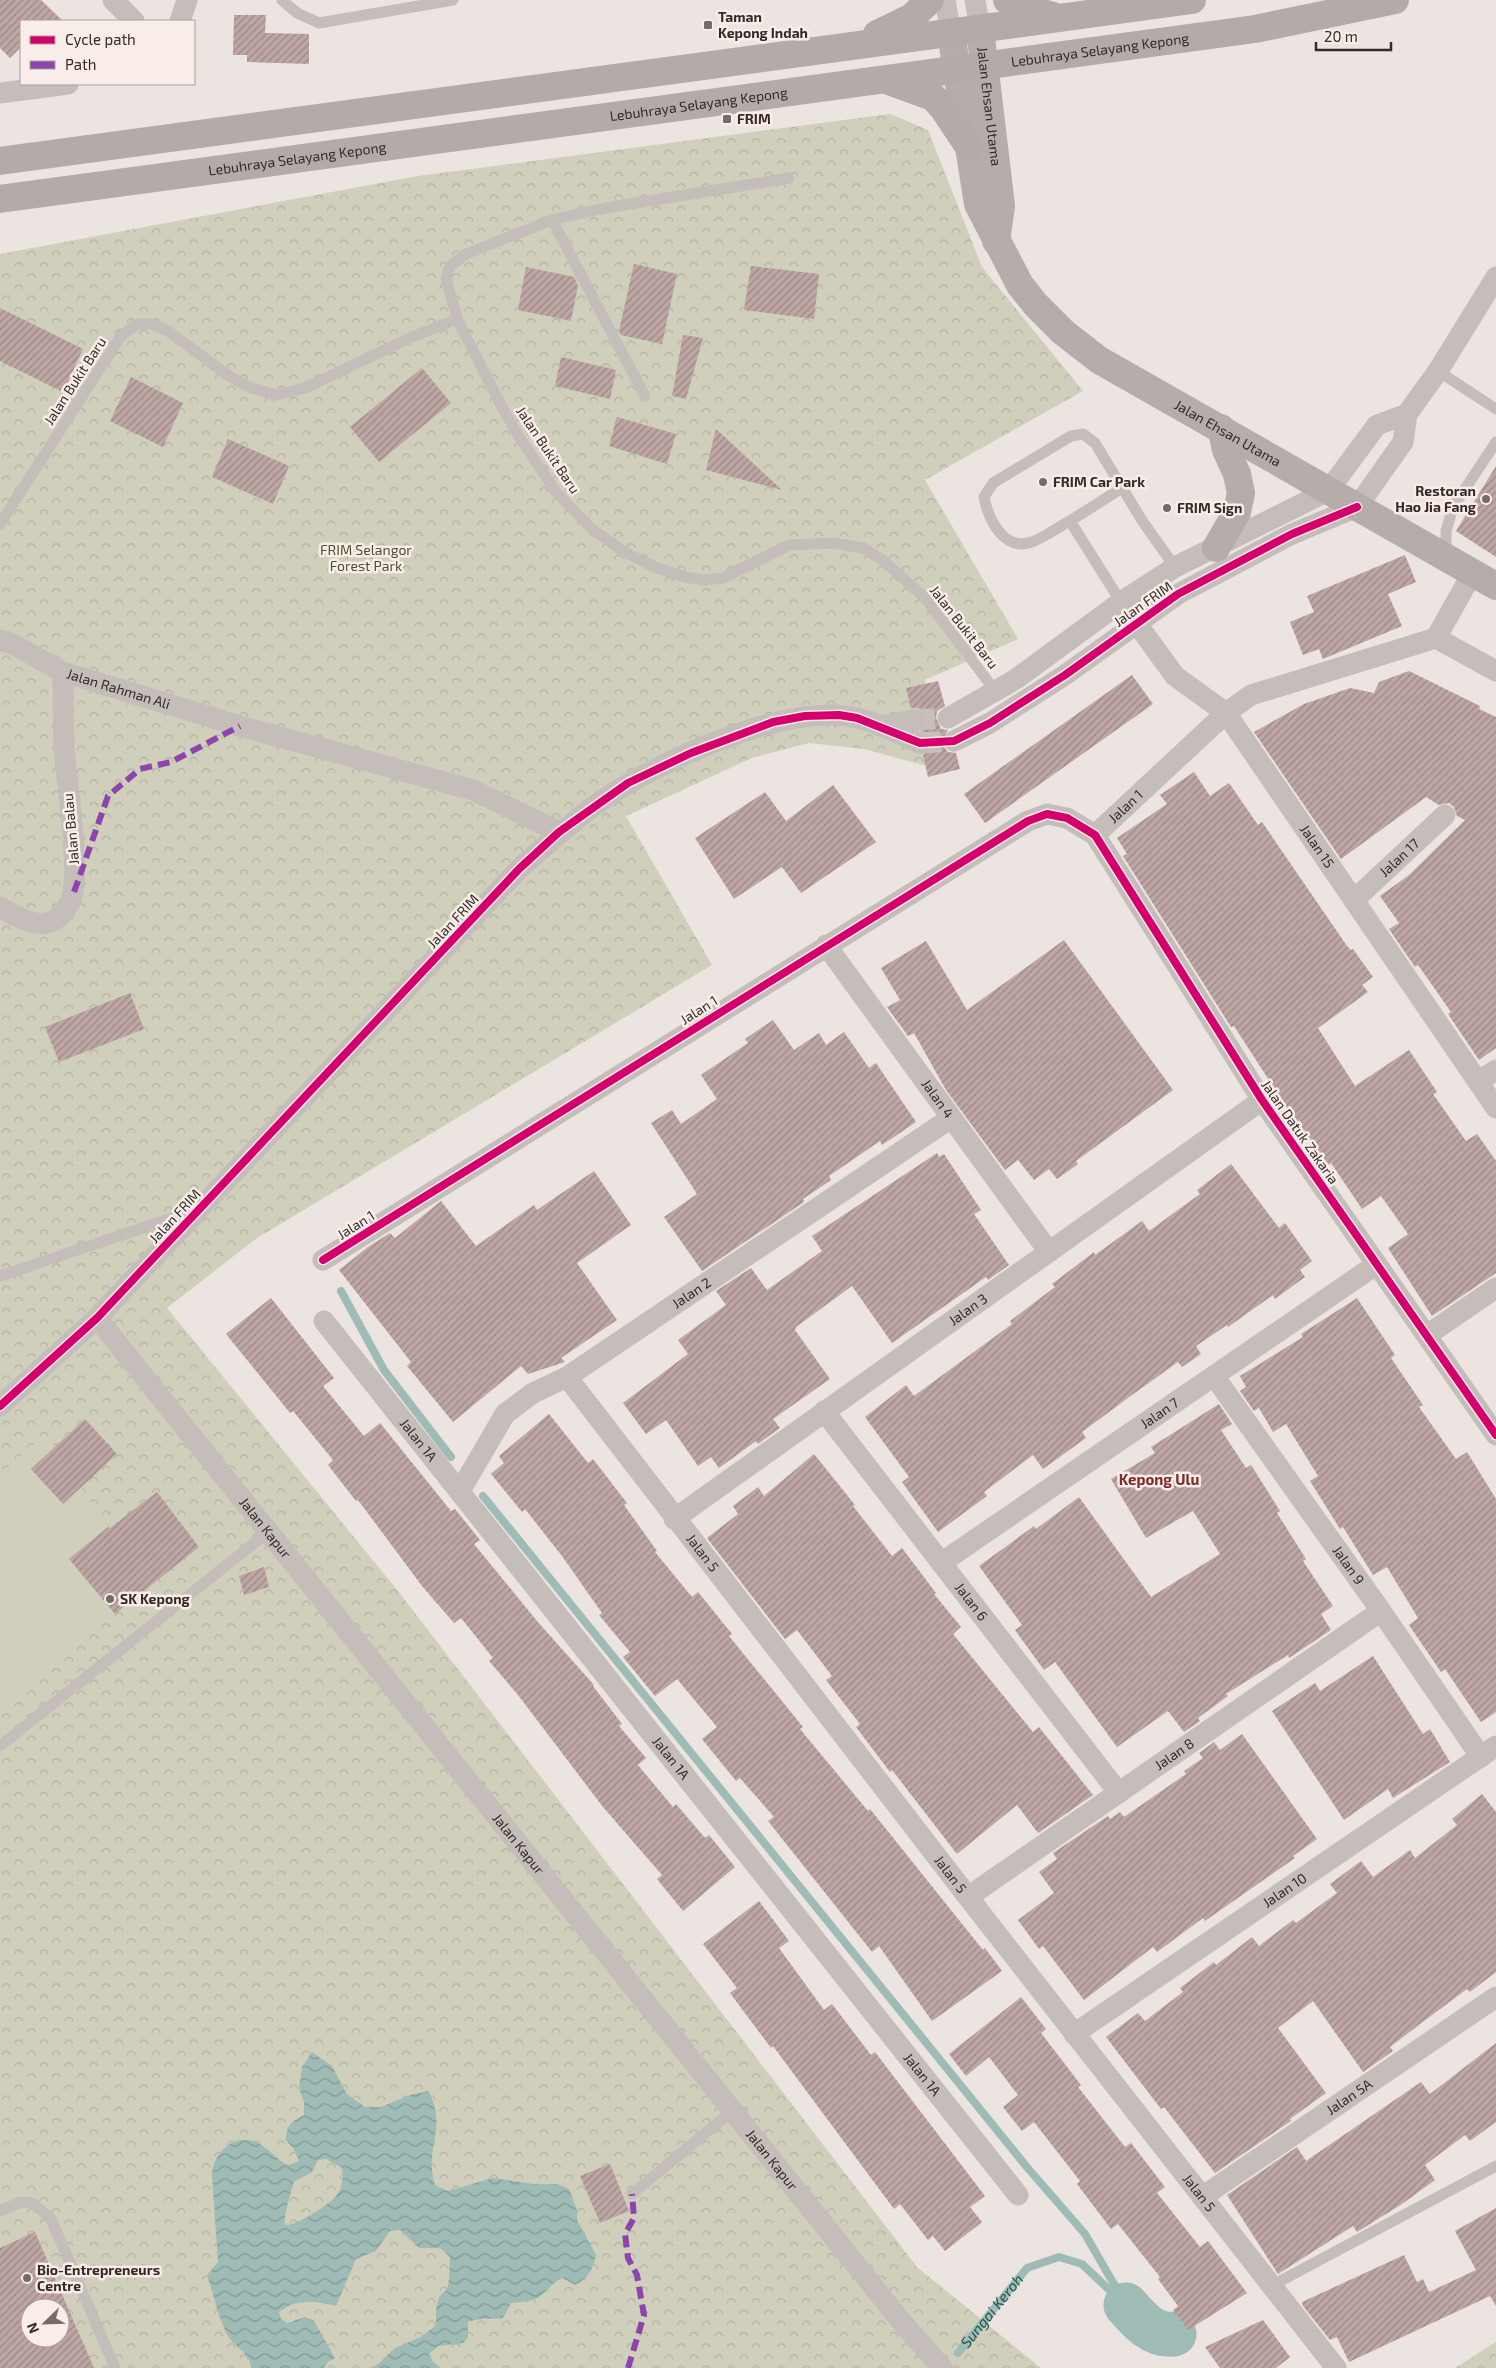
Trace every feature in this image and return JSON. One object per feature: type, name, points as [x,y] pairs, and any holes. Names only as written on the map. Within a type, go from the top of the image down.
[{"type":"main road","points":[[845,46],[899,25],[912,17],[930,0]]},
{"type":"main road","points":[[1007,0],[1041,14],[1062,18]]},
{"type":"main road","points":[[0,161],[1192,0]]},
{"type":"main road","name":"Lebuhraya Selayang Kepong","points":[[0,199],[1255,29],[1395,0]]},
{"type":"main road","points":[[883,79],[933,97],[943,108],[969,147]]},
{"type":"street","points":[[113,0],[133,20]]},
{"type":"street","points":[[180,20],[187,0]]},
{"type":"street","points":[[945,0],[951,32]]},
{"type":"street","points":[[975,0],[980,29]]},
{"type":"street","name":"Jalan Ehsan Utama","points":[[980,29],[986,65],[1001,206],[996,241]]},
{"type":"street","name":"Jalan Ehsan Utama","points":[[951,32],[978,204],[1020,285],[1036,305],[1063,332],[1099,360],[1496,586]]},
{"type":"street","points":[[0,93],[60,85]]},
{"type":"street","points":[[1357,507],[1403,442],[1407,414],[1438,371],[1496,277]]},
{"type":"street","points":[[1328,491],[1377,425],[1407,414]]},
{"type":"street","points":[[1216,548],[1237,512],[1241,493],[1237,474],[1226,450],[1220,428]]},
{"type":"street","name":"Jalan FRIM","points":[[948,718],[996,692],[1121,602],[1175,567],[1328,491]]},
{"type":"street","name":"Jalan FRIM","points":[[954,741],[990,723],[1029,699],[1178,594],[1292,534],[1357,507]]},
{"type":"street","points":[[1473,572],[1436,638],[1496,671]]},
{"type":"street","name":"Jalan 15","points":[[1121,602],[1175,676],[1226,713],[1496,1108]]},
{"type":"street","name":"Jalan 1","points":[[323,1260],[826,945],[1028,821],[1047,814],[1067,818],[1095,835],[1226,713],[1251,695],[1436,638]]},
{"type":"street","name":"Jalan Rahman Ali","points":[[0,640],[11,643],[63,672],[240,726],[473,790],[559,832]]},
{"type":"street","name":"Jalan Balau","points":[[0,908],[25,921],[39,924],[50,922],[60,916],[69,905],[74,892],[75,869],[64,747],[63,672]]},
{"type":"street","name":"Jalan FRIM","points":[[0,1406],[97,1318],[488,901],[559,832],[628,783],[691,753],[773,722],[806,716],[856,718],[880,726],[920,744]]},
{"type":"street","name":"Jalan FRIM","points":[[880,726],[914,720]]},
{"type":"street","name":"Jalan 17","points":[[1354,900],[1445,815]]},
{"type":"street","name":"Jalan Datuk Zakaria","points":[[1095,835],[1262,1100],[1496,1435]]},
{"type":"street","name":"Jalan 4","points":[[826,945],[1048,1252]]},
{"type":"street","points":[[1478,1082],[1496,1070]]},
{"type":"street","name":"Jalan 3","points":[[674,1519],[1262,1100]]},
{"type":"street","name":"Jalan 2","points":[[460,1491],[505,1414],[533,1393],[567,1377],[951,1118]]},
{"type":"street","name":"Jalan 7","points":[[941,1562],[1377,1264]]},
{"type":"street","points":[[1426,1335],[1496,1288]]},
{"type":"street","name":"Jalan Kapur","points":[[97,1318],[900,2321],[942,2368]]},
{"type":"street","name":"Jalan 1A","points":[[324,1321],[1018,2195]]},
{"type":"street","name":"Jalan 9","points":[[1214,1376],[1381,1611],[1488,1751]]},
{"type":"street","name":"Jalan 5","points":[[567,1377],[674,1519],[1336,2368]]},
{"type":"street","name":"Jalan 6","points":[[824,1412],[1119,1793]]},
{"type":"street","name":"Jalan 8","points":[[968,1897],[1381,1611]]},
{"type":"street","name":"Jalan 10","points":[[1074,2034],[1488,1751]]},
{"type":"street","name":"Jalan 5A","points":[[1202,2197],[1496,1997]]},
{"type":"lane","points":[[282,0],[297,12],[319,23],[454,0]]},
{"type":"lane","name":"Jalan Bukit Baru","points":[[790,178],[605,208],[552,220],[466,254],[450,266],[446,278],[457,319],[503,409],[556,492],[571,510],[599,534],[626,553],[657,568],[685,577],[704,580],[723,578],[789,545],[832,543],[863,548],[884,561],[925,598],[996,692]]},
{"type":"lane","points":[[552,220],[645,396]]},
{"type":"lane","name":"Jalan Bukit Baru","points":[[0,524],[121,336],[137,324],[152,324],[168,331],[229,376],[251,388],[277,395],[305,388],[412,337],[457,319]]},
{"type":"lane","points":[[1438,371],[1496,409]]},
{"type":"lane","points":[[1122,488],[1031,542],[1016,544],[1002,535],[988,515],[984,496],[993,483],[1071,436],[1083,434],[1095,443],[1122,488],[1142,522],[1175,567]]},
{"type":"lane","points":[[1446,558],[1446,531],[1453,507],[1496,442]]},
{"type":"lane","points":[[1070,520],[1121,602]]},
{"type":"lane","points":[[0,1276],[199,1209]]},
{"type":"lane","points":[[0,1746],[268,1532]]},
{"type":"lane","points":[[632,2194],[732,2111]]},
{"type":"lane","points":[[1271,2286],[1496,2166]]},
{"type":"lane","points":[[0,2211],[21,2201],[33,2203],[51,2219],[115,2368]]},
{"type":"green space","name":"FRIM Selangor Forest Park","points":[[890,114],[928,130],[982,267],[1083,391],[925,480],[1018,639],[925,680],[945,771],[864,749],[809,743],[752,758],[626,816],[712,965],[257,1238],[167,1308],[398,1591],[917,2267],[1041,2368],[0,2368],[0,254],[418,176]]},
{"type":"green space","points":[[46,1435],[55,1447],[31,1470],[63,1504],[81,1487],[108,1527],[69,1559],[115,1614],[2,1704],[0,1702],[0,1475]]},
{"type":"green space","points":[[1496,2342],[1496,2368],[1455,2368]]},
{"type":"water","points":[[312,2052],[332,2066],[347,2094],[365,2107],[381,2107],[410,2095],[428,2091],[434,2104],[436,2116],[432,2172],[435,2185],[448,2191],[493,2178],[534,2184],[558,2184],[569,2189],[577,2210],[577,2220],[596,2255],[589,2273],[575,2285],[562,2278],[536,2299],[511,2303],[503,2318],[468,2322],[468,2337],[463,2343],[438,2346],[429,2354],[433,2362],[441,2368],[369,2368],[377,2365],[395,2348],[421,2337],[436,2325],[436,2309],[439,2297],[447,2289],[449,2280],[450,2257],[440,2248],[419,2248],[400,2230],[390,2231],[376,2251],[356,2259],[336,2306],[306,2302],[293,2304],[279,2312],[281,2319],[287,2323],[305,2317],[314,2321],[335,2358],[328,2362],[324,2368],[251,2368],[248,2358],[228,2336],[207,2275],[218,2262],[213,2167],[220,2153],[226,2147],[240,2140],[256,2142],[288,2165],[299,2161],[294,2149],[286,2140],[290,2124],[304,2115],[304,2101],[299,2088],[302,2067]],"holes":[[[326,2159],[342,2168],[341,2187],[338,2194],[311,2215],[285,2225],[286,2211],[294,2182],[312,2172],[318,2160]]]},
{"type":"building","points":[[0,0],[41,0],[62,20],[20,20],[20,48],[10,58],[0,48]]},
{"type":"building","points":[[234,15],[266,15],[265,33],[309,34],[309,64],[247,62],[247,55],[233,55]]},
{"type":"building","points":[[634,264],[677,274],[662,344],[621,335],[619,331]]},
{"type":"building","points":[[751,266],[819,274],[814,319],[744,310]]},
{"type":"building","points":[[526,267],[574,277],[578,286],[571,321],[518,310]]},
{"type":"building","points":[[0,308],[83,349],[63,392],[0,361]]},
{"type":"building","points":[[683,335],[703,338],[686,399],[672,396]]},
{"type":"building","points":[[561,357],[616,370],[610,399],[555,386]]},
{"type":"building","points":[[422,368],[451,403],[379,462],[350,427]]},
{"type":"building","points":[[131,377],[183,403],[163,447],[110,421]]},
{"type":"building","points":[[617,417],[676,434],[667,464],[609,446]]},
{"type":"building","points":[[716,429],[782,490],[706,470]]},
{"type":"building","points":[[228,439],[289,466],[273,504],[212,477]]},
{"type":"building","name":"Restoran Hao Jia Fang","points":[[1496,466],[1496,557],[1456,531]]},
{"type":"building","points":[[1405,555],[1416,582],[1388,594],[1402,626],[1323,659],[1319,649],[1303,655],[1290,622],[1314,612],[1307,596]]},
{"type":"building","points":[[1409,671],[1480,706],[1479,709],[1496,717],[1496,1048],[1479,1060],[1448,1014],[1451,1012],[1418,965],[1415,967],[1389,929],[1399,923],[1380,896],[1409,875],[1465,820],[1457,816],[1454,807],[1449,803],[1439,805],[1426,797],[1341,859],[1254,732],[1304,704],[1350,688],[1374,693],[1379,682]]},
{"type":"building","points":[[1132,675],[1153,704],[985,823],[964,794]]},
{"type":"building","points":[[938,681],[945,706],[937,711],[936,718],[941,729],[948,730],[942,740],[943,746],[948,752],[956,753],[960,769],[928,777],[923,755],[931,749],[932,741],[930,735],[921,730],[926,724],[924,712],[919,708],[911,708],[906,688]]},
{"type":"building","points":[[1194,772],[1210,796],[1229,783],[1258,825],[1262,822],[1347,946],[1351,950],[1353,949],[1373,977],[1362,985],[1368,992],[1318,1028],[1355,1086],[1409,1050],[1437,1092],[1433,1094],[1466,1141],[1477,1134],[1496,1161],[1496,1273],[1432,1316],[1388,1248],[1408,1234],[1381,1196],[1362,1209],[1331,1163],[1329,1165],[1291,1114],[1234,1026],[1231,1027],[1123,856],[1127,854],[1117,838],[1167,804],[1160,795]]},
{"type":"building","points":[[833,785],[876,842],[801,893],[782,867],[734,899],[695,838],[765,792],[786,821]]},
{"type":"building","points":[[1064,940],[1173,1090],[1076,1161],[1078,1164],[1057,1179],[1049,1169],[1034,1180],[1018,1160],[1005,1170],[946,1090],[914,1033],[908,1036],[887,1007],[900,1000],[881,968],[926,941],[967,1010]]},
{"type":"building","points":[[130,993],[144,1029],[59,1062],[45,1027]]},
{"type":"building","points":[[773,1020],[794,1050],[819,1033],[826,1045],[844,1032],[869,1068],[876,1063],[916,1122],[882,1145],[880,1141],[829,1176],[831,1180],[803,1199],[804,1202],[702,1271],[664,1217],[697,1194],[651,1123],[672,1110],[681,1124],[717,1099],[701,1075],[748,1043],[745,1039]]},
{"type":"building","points":[[937,1153],[939,1157],[944,1154],[981,1210],[974,1214],[1009,1265],[988,1280],[986,1277],[892,1343],[852,1286],[796,1327],[795,1330],[830,1379],[773,1419],[780,1428],[758,1444],[756,1441],[719,1468],[711,1457],[698,1466],[666,1420],[646,1434],[623,1403],[688,1354],[678,1340],[726,1305],[716,1291],[751,1268],[767,1290],[822,1251],[812,1236]]},
{"type":"building","points":[[1231,1164],[1279,1228],[1285,1223],[1312,1261],[1300,1270],[1305,1277],[1275,1299],[1273,1295],[1228,1327],[1227,1325],[1196,1346],[1201,1354],[1182,1367],[1178,1362],[1132,1395],[1082,1432],[1086,1438],[1043,1469],[1033,1455],[984,1492],[987,1496],[938,1532],[902,1482],[909,1477],[865,1417],[906,1385],[914,1396],[1012,1324],[1010,1321],[1055,1287],[1052,1284],[1094,1252],[1095,1255],[1142,1221],[1149,1231],[1200,1194],[1197,1190]]},
{"type":"building","points":[[594,1171],[631,1225],[577,1263],[617,1320],[561,1358],[565,1362],[528,1374],[521,1366],[453,1422],[407,1366],[411,1362],[339,1270],[368,1247],[390,1233],[395,1238],[441,1201],[476,1246],[534,1205],[537,1210]]},
{"type":"building","points":[[271,1298],[334,1378],[323,1386],[364,1436],[380,1423],[451,1511],[455,1509],[480,1540],[474,1544],[537,1621],[594,1685],[622,1724],[619,1726],[646,1758],[638,1765],[673,1807],[676,1804],[705,1838],[709,1835],[735,1867],[683,1911],[657,1879],[662,1875],[603,1807],[518,1695],[489,1661],[493,1658],[461,1618],[454,1623],[422,1586],[358,1500],[356,1501],[328,1465],[333,1460],[293,1411],[290,1413],[226,1334]]},
{"type":"building","points":[[1357,1298],[1395,1355],[1391,1358],[1423,1405],[1419,1407],[1456,1459],[1467,1452],[1496,1499],[1496,1712],[1481,1722],[1445,1669],[1441,1672],[1409,1625],[1418,1618],[1387,1567],[1373,1575],[1343,1527],[1340,1529],[1310,1481],[1318,1476],[1286,1424],[1273,1432],[1259,1408],[1254,1411],[1240,1391],[1246,1387],[1240,1376],[1303,1337],[1301,1334]]},
{"type":"building","points":[[1219,1404],[1232,1424],[1221,1430],[1246,1468],[1251,1465],[1280,1511],[1277,1513],[1306,1559],[1303,1561],[1333,1606],[1321,1614],[1331,1630],[1289,1658],[1288,1655],[1226,1694],[1228,1696],[1198,1718],[1200,1721],[1184,1732],[1168,1711],[1117,1747],[1055,1662],[1044,1670],[1015,1630],[1022,1625],[979,1566],[1034,1526],[1036,1529],[1079,1497],[1151,1597],[1220,1554],[1193,1511],[1146,1538],[1111,1479],[1155,1453],[1151,1447]]},
{"type":"building","points":[[549,1414],[588,1463],[593,1459],[627,1503],[624,1505],[657,1551],[655,1552],[692,1597],[698,1592],[732,1634],[729,1636],[803,1727],[800,1729],[868,1811],[870,1809],[1002,1971],[932,2021],[879,1946],[872,1952],[768,1821],[774,1817],[740,1778],[736,1781],[702,1739],[717,1727],[677,1679],[655,1696],[623,1657],[630,1652],[599,1615],[602,1613],[562,1556],[525,1509],[522,1512],[491,1474],[504,1463],[499,1456]]},
{"type":"building","points":[[85,1419],[117,1454],[63,1504],[31,1469]]},
{"type":"building","points":[[814,1454],[855,1505],[853,1506],[892,1556],[902,1548],[936,1593],[934,1594],[961,1627],[953,1634],[1033,1732],[1039,1727],[1093,1795],[1038,1833],[1017,1805],[957,1854],[856,1727],[860,1724],[826,1680],[832,1676],[797,1630],[785,1639],[707,1538],[738,1514],[733,1506],[758,1487],[764,1496]]},
{"type":"building","points":[[157,1492],[199,1547],[115,1614],[69,1559],[108,1527],[110,1528]]},
{"type":"building","points":[[264,1567],[269,1587],[244,1595],[239,1576]]},
{"type":"building","points":[[1373,1656],[1423,1734],[1430,1729],[1450,1762],[1393,1798],[1388,1789],[1344,1820],[1272,1711],[1315,1683],[1320,1691]]},
{"type":"building","points":[[1242,1734],[1317,1839],[1293,1856],[1295,1858],[1205,1921],[1203,1918],[1157,1952],[1153,1947],[1084,2000],[1043,1946],[1039,1949],[1018,1920],[1054,1893],[1039,1872],[1057,1859],[1053,1853],[1108,1816],[1110,1819],[1120,1812],[1124,1817],[1186,1774],[1184,1771],[1203,1758],[1199,1753],[1214,1742],[1220,1750]]},
{"type":"building","points":[[1482,1794],[1496,1812],[1496,1972],[1470,1992],[1467,1989],[1420,2024],[1390,2047],[1393,2051],[1363,2072],[1313,2001],[1278,2028],[1326,2093],[1290,2119],[1291,2121],[1215,2173],[1164,2107],[1161,2109],[1106,2037],[1138,2013],[1145,2021],[1183,1992],[1180,1988],[1214,1962],[1216,1965],[1252,1937],[1259,1946],[1293,1920],[1296,1923],[1337,1893],[1330,1884],[1361,1861],[1373,1877],[1410,1850],[1415,1858],[1457,1825],[1452,1819]]},
{"type":"building","points":[[759,1901],[789,1941],[779,1948],[824,2010],[832,2004],[871,2055],[875,2052],[985,2196],[970,2207],[982,2222],[945,2251],[933,2236],[928,2240],[900,2204],[894,2209],[773,2046],[771,2048],[730,1993],[737,1988],[703,1944]]},
{"type":"building","points":[[1021,1997],[1046,2029],[1041,2033],[1081,2085],[1078,2087],[1125,2147],[1131,2143],[1165,2187],[1157,2193],[1200,2247],[1208,2241],[1247,2293],[1188,2330],[1173,2310],[1178,2306],[1158,2279],[1160,2277],[1118,2224],[1111,2229],[1077,2184],[1080,2181],[1034,2122],[1022,2131],[1003,2107],[1018,2095],[989,2057],[966,2076],[949,2054]]},
{"type":"building","points":[[1496,2043],[1496,2122],[1470,2141],[1465,2135],[1425,2165],[1435,2180],[1402,2204],[1357,2232],[1353,2226],[1278,2274],[1227,2195],[1297,2147],[1306,2161],[1421,2082],[1430,2094]]},
{"type":"building","points":[[610,2164],[629,2211],[600,2223],[580,2176]]},
{"type":"building","points":[[1496,2208],[1496,2306],[1490,2296],[1349,2362],[1337,2337],[1330,2340],[1303,2306],[1302,2302],[1404,2255],[1417,2282],[1423,2279],[1429,2292],[1476,2270],[1455,2231]]},
{"type":"building","name":"Bio-Entrepreneurs Centre","points":[[35,2232],[64,2298],[20,2298],[20,2348],[70,2348],[70,2313],[94,2368],[0,2368],[0,2248]]},
{"type":"building","points":[[1263,2320],[1290,2357],[1276,2368],[1220,2368],[1205,2347]]},
{"type":"waterway","points":[[341,1291],[384,1370],[451,1457]]},
{"type":"waterway","points":[[483,1496],[1026,2166],[1085,2234],[1126,2305]]},
{"type":"waterway","name":"Sungai Keroh","points":[[958,2353],[1027,2268],[1059,2257],[1082,2264],[1119,2299]]},
{"type":"waterway","name":"Sungai Keroh","points":[[1126,2305],[1141,2321],[1153,2330],[1159,2333],[1174,2334]]},
{"type":"tunnel","points":[[914,720],[948,718]]},
{"type":"tunnel","points":[[920,743],[954,741]]},
{"type":"marked path","points":[[74,892],[108,796],[140,769],[171,762],[240,726]]},
{"type":"marked path","points":[[628,2368],[644,2315],[637,2275],[628,2258],[625,2234],[634,2218],[632,2194]]},
{"type":"cycle path","points":[[0,1406],[97,1318],[519,869],[559,832],[628,783],[691,753],[773,722],[805,716],[839,715],[857,718],[920,743],[954,741],[990,723],[1065,675],[1178,594],[1292,534],[1357,507]]},
{"type":"cycle path","points":[[323,1260],[1028,821],[1047,814],[1067,818],[1095,835],[1262,1100],[1496,1435]]},
{"type":"place","name":"Taman Kepong Indah","points":[[708,25]]},
{"type":"place","name":"FRIM","points":[[727,119]]},
{"type":"place","name":"FRIM Car Park","points":[[1043,482]]},
{"type":"place","name":"Restoran Hao Jia Fang","points":[[1486,499]]},
{"type":"place","name":"FRIM Sign","points":[[1167,508]]},
{"type":"place","name":"SK Kepong","points":[[110,1599]]},
{"type":"place","name":"Bio-Entrepreneurs Centre","points":[[27,2278]]},
{"type":"district","name":"Kepong Ulu","points":[[1159,1480]]}]
